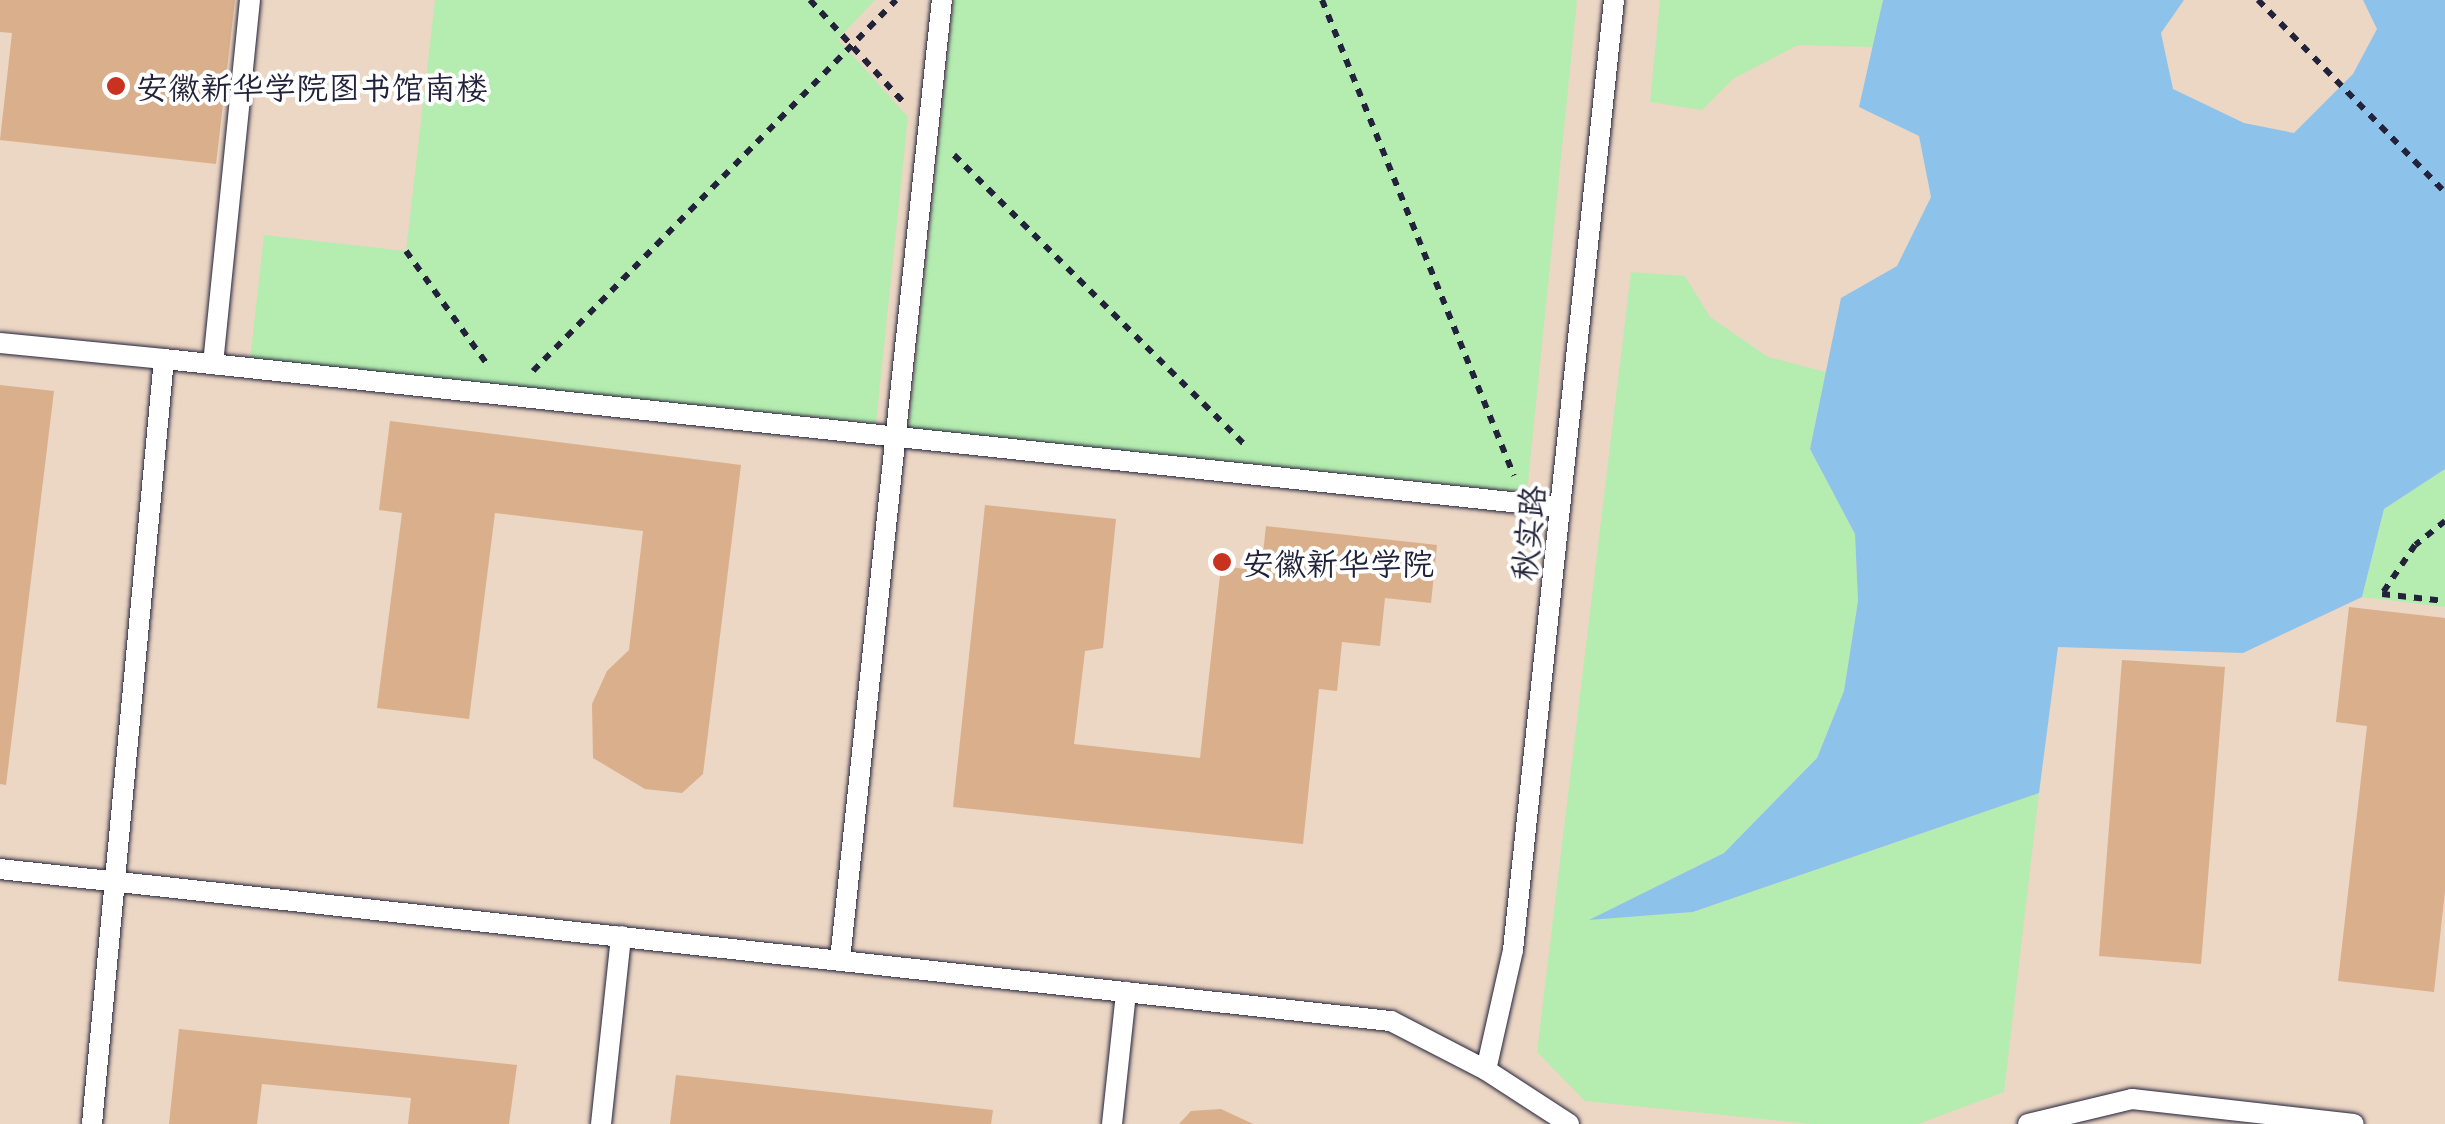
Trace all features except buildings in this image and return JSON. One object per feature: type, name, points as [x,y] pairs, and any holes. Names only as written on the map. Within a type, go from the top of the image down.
[{"type":"lane","points":[[213,364],[250,0]]},
{"type":"lane","points":[[840,960],[942,0]]},
{"type":"lane","name":"秋实路","points":[[1486,1070],[1513,950],[1614,0]]},
{"type":"lane","points":[[0,342],[1559,507]]},
{"type":"lane","points":[[92,1124],[164,358]]},
{"type":"lane","points":[[0,868],[1390,1021],[1486,1070],[1569,1124]]},
{"type":"lane","points":[[601,1124],[620,936]]},
{"type":"lane","points":[[1112,1124],[1126,992]]},
{"type":"lane","points":[[2028,1124],[2132,1099],[2354,1124]]},
{"type":"path","points":[[810,0],[928,130],[1276,477]]},
{"type":"path","points":[[406,251],[509,395],[896,0]]},
{"type":"path","points":[[1322,0],[1526,504]]},
{"type":"path","points":[[2258,0],[2445,192]]},
{"type":"path","points":[[2445,521],[2415,546],[2382,594],[2445,601]]},
{"type":"shaded area","name":"安徽新华学院","points":[[0,0],[2445,0],[2445,1124],[0,1124]]},
{"type":"green space","points":[[435,0],[875,0],[838,39],[908,117],[876,423],[250,360],[264,235],[406,251]]},
{"type":"green space","points":[[954,0],[1577,0],[1527,492],[909,428]]},
{"type":"green space","points":[[1660,0],[1883,0],[1873,47],[1798,45],[1733,79],[1702,110],[1650,102]]},
{"type":"green space","points":[[1631,272],[1685,276],[1710,317],[1768,357],[1826,372],[1810,449],[1855,534],[1858,601],[1844,691],[1817,758],[1724,853],[1592,919],[1694,912],[2039,793],[2004,1092],[1918,1124],[1812,1124],[1585,1101],[1537,1052]]},
{"type":"green space","points":[[2445,469],[2445,607],[2362,597],[2384,509]]},
{"type":"water","points":[[1883,0],[2184,0],[2161,33],[2173,89],[2244,123],[2294,133],[2353,74],[2377,29],[2363,0],[2445,0],[2445,469],[2384,509],[2362,597],[2243,653],[2058,647],[2039,793],[1693,912],[1589,920],[1724,853],[1817,758],[1844,691],[1858,601],[1855,534],[1810,449],[1841,298],[1897,266],[1931,197],[1919,136],[1859,107]]},
{"type":"place","name":"安徽新华学院图书馆南楼","points":[[116,86]]},
{"type":"place","name":"安徽新华学院","points":[[1222,562]]}]
